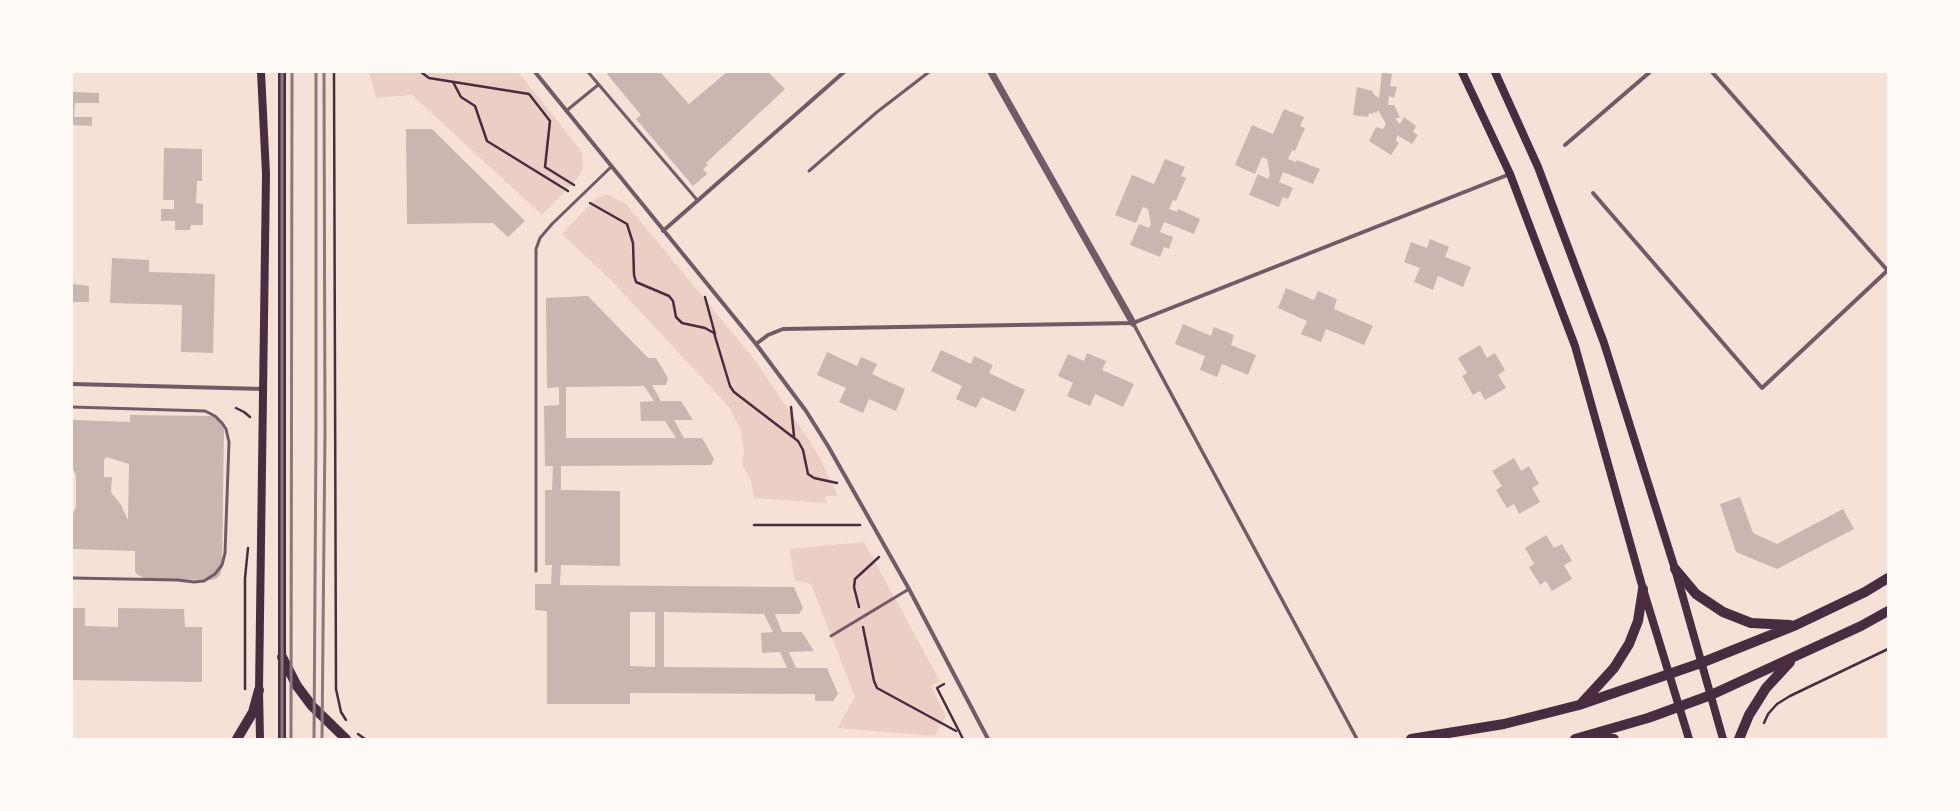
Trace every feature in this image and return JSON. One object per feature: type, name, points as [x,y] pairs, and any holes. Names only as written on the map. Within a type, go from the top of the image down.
[{"type":"main road","points":[[260,739],[259,690],[266,174],[261,72]]},
{"type":"main road","points":[[282,72],[282,739]]},
{"type":"main road","points":[[1462,72],[1510,174],[1575,346],[1658,642],[1670,674],[1689,739]]},
{"type":"main road","points":[[1495,72],[1538,167],[1575,261],[1604,343],[1675,569],[1723,739]]},
{"type":"main road","points":[[1675,569],[1696,594],[1723,612],[1751,622],[1796,625]]},
{"type":"main road","points":[[1410,739],[1504,724],[1580,705],[1701,663],[1796,625],[1865,592],[1888,578]]},
{"type":"main road","points":[[1580,705],[1614,668],[1629,644],[1638,620],[1643,589]]},
{"type":"main road","points":[[1577,739],[1648,718],[1711,695],[1861,626],[1888,611]]},
{"type":"main road","points":[[1739,739],[1749,715],[1766,688],[1796,656]]},
{"type":"main road","points":[[282,657],[297,686],[312,706],[346,739]]},
{"type":"main road","points":[[237,739],[253,712],[259,690]]},
{"type":"main road","points":[[1577,739],[1605,737],[1614,739]]},
{"type":"street","points":[[534,72],[756,344],[798,400],[828,446],[909,589],[988,739]]},
{"type":"street","points":[[663,231],[844,72]]},
{"type":"street","points":[[990,72],[1133,323],[1357,739]]},
{"type":"street","points":[[1565,145],[1650,72]]},
{"type":"street","points":[[1593,193],[1762,388],[1888,270],[1712,72]]},
{"type":"street","points":[[756,344],[768,335],[783,329],[1133,323],[1510,174]]},
{"type":"street","points":[[72,384],[264,389]]},
{"type":"lane","points":[[588,72],[698,201]]},
{"type":"lane","points":[[809,171],[877,112],[929,72]]},
{"type":"lane","points":[[566,112],[598,85]]},
{"type":"lane","points":[[536,571],[536,249],[540,238],[552,224],[611,168]]},
{"type":"lane","points":[[72,407],[205,412],[218,419],[225,426],[229,442],[225,553],[222,565],[215,574],[204,580],[194,582],[178,580],[72,578]]},
{"type":"lane","points":[[831,636],[909,589]]},
{"type":"path","points":[[334,72],[336,689],[341,712],[349,725]]},
{"type":"path","points":[[421,72],[429,78],[529,94],[550,121],[546,167],[574,186]]},
{"type":"path","points":[[453,81],[461,97],[475,106],[487,141],[568,191]]},
{"type":"path","points":[[590,203],[627,224],[633,243],[634,275],[636,282],[667,294],[671,298],[679,321],[684,324],[708,329],[714,333],[717,339]]},
{"type":"path","points":[[704,294],[730,386],[734,392],[794,436],[803,450],[808,474],[814,478],[837,483]]},
{"type":"path","points":[[790,404],[794,436]]},
{"type":"path","points":[[236,408],[249,414],[251,419]]},
{"type":"path","points":[[754,525],[860,525]]},
{"type":"path","points":[[245,695],[245,578],[249,540]]},
{"type":"path","points":[[859,608],[854,587],[855,579],[879,557]]},
{"type":"path","points":[[863,625],[874,681],[877,688],[956,731]]},
{"type":"path","points":[[1764,723],[1768,714],[1777,704],[1790,696],[1888,649]]},
{"type":"path","points":[[944,684],[937,688],[963,739]]},
{"type":"shaded area","points":[[369,72],[518,72],[579,148],[582,155],[583,168],[577,179],[542,215],[412,95],[376,98]]},
{"type":"shaded area","points":[[607,194],[627,205],[755,360],[820,458],[838,496],[825,496],[826,503],[754,498],[751,481],[742,464],[744,450],[740,429],[729,407],[611,280],[562,234],[595,199]]},
{"type":"shaded area","points":[[864,542],[940,681],[931,686],[946,716],[935,736],[837,728],[855,697],[811,584],[795,580],[789,549]]},
{"type":"building","points":[[609,72],[660,72],[689,104],[727,72],[768,72],[785,89],[706,163],[708,165],[703,169],[707,174],[693,186],[636,119],[641,115],[607,74]]},
{"type":"building","points":[[1382,72],[1392,74],[1390,86],[1397,87],[1394,98],[1389,96],[1388,105],[1394,105],[1400,117],[1395,119],[1400,124],[1404,117],[1416,126],[1413,132],[1418,135],[1412,144],[1397,135],[1396,141],[1399,143],[1391,155],[1369,141],[1376,127],[1383,129],[1386,124],[1378,110],[1376,113],[1373,112],[1373,114],[1369,113],[1368,117],[1353,115],[1357,87],[1373,91],[1373,94],[1379,98]]},
{"type":"building","points":[[72,92],[99,93],[99,103],[75,103],[74,117],[92,117],[92,126],[72,125]]},
{"type":"building","points":[[1284,109],[1304,117],[1300,126],[1305,128],[1295,151],[1292,150],[1288,159],[1296,162],[1297,160],[1320,169],[1313,184],[1283,172],[1279,182],[1293,188],[1288,199],[1283,197],[1279,207],[1249,195],[1258,174],[1268,179],[1270,174],[1267,159],[1262,157],[1255,174],[1235,165],[1252,125],[1273,134]]},
{"type":"building","points":[[406,129],[432,129],[525,221],[508,237],[493,223],[407,224]]},
{"type":"building","points":[[164,148],[202,149],[202,181],[197,181],[196,203],[203,204],[203,225],[191,225],[190,230],[175,230],[175,221],[161,221],[161,209],[174,209],[174,200],[163,200]]},
{"type":"building","points":[[1165,159],[1185,167],[1181,176],[1186,178],[1176,201],[1173,200],[1169,209],[1177,212],[1178,209],[1200,219],[1194,234],[1164,222],[1160,232],[1173,237],[1169,249],[1164,247],[1160,257],[1130,245],[1139,224],[1149,228],[1151,224],[1148,209],[1143,207],[1136,223],[1115,215],[1132,175],[1154,184]]},
{"type":"building","points":[[1430,239],[1449,247],[1445,257],[1471,267],[1463,287],[1438,276],[1433,290],[1414,282],[1420,268],[1404,262],[1411,242],[1427,248]]},
{"type":"building","points":[[112,258],[149,260],[149,272],[215,274],[213,353],[181,352],[182,305],[110,303]]},
{"type":"building","points":[[72,284],[89,286],[89,302],[72,302]]},
{"type":"building","points":[[1286,288],[1314,300],[1318,291],[1337,299],[1334,309],[1373,326],[1364,345],[1326,329],[1321,342],[1301,334],[1307,321],[1278,308]]},
{"type":"building","points":[[588,296],[648,358],[656,358],[668,378],[666,385],[652,385],[661,401],[681,401],[693,420],[674,420],[684,438],[702,438],[714,459],[711,465],[561,466],[561,490],[620,491],[620,566],[561,565],[560,585],[794,587],[803,608],[799,614],[775,614],[782,632],[802,632],[814,651],[789,652],[796,668],[827,668],[838,694],[833,701],[815,701],[815,694],[630,693],[630,704],[547,704],[547,611],[535,610],[535,584],[551,584],[552,565],[545,565],[545,490],[552,490],[553,466],[545,466],[544,406],[559,405],[559,387],[547,388],[546,298]],"holes":[[[644,386],[654,401],[640,402],[641,421],[665,421],[676,438],[566,438],[566,387]],[[630,612],[655,612],[655,667],[630,666]],[[664,612],[764,614],[773,632],[761,633],[762,653],[780,652],[787,668],[664,667]]]},
{"type":"building","points":[[1183,324],[1211,336],[1214,327],[1234,335],[1231,345],[1256,355],[1248,375],[1222,364],[1217,377],[1200,370],[1205,356],[1175,344]]},
{"type":"building","points":[[1480,345],[1487,358],[1495,353],[1505,370],[1498,375],[1506,388],[1485,400],[1480,391],[1473,395],[1462,376],[1467,373],[1458,358]]},
{"type":"building","points":[[941,350],[971,364],[974,356],[993,365],[989,373],[1025,390],[1015,412],[982,397],[976,408],[956,399],[962,386],[931,371]]},
{"type":"building","points":[[827,352],[857,366],[861,357],[877,364],[872,374],[905,389],[896,411],[869,399],[863,413],[839,402],[846,388],[817,375]]},
{"type":"building","points":[[1087,353],[1106,361],[1102,370],[1134,384],[1123,407],[1095,394],[1090,406],[1067,396],[1073,383],[1058,376],[1068,354],[1084,361]]},
{"type":"building","points":[[130,415],[213,416],[218,418],[224,429],[222,568],[220,575],[216,579],[146,579],[135,572],[135,551],[72,549],[72,515],[76,507],[76,476],[72,466],[72,420],[130,422]],"holes":[[[106,457],[129,464],[128,520],[121,505],[111,492],[112,477],[104,477],[104,460]]]},
{"type":"building","points":[[1514,458],[1521,471],[1529,466],[1539,484],[1532,488],[1540,502],[1519,514],[1514,504],[1507,508],[1496,490],[1502,486],[1492,471]]},
{"type":"building","points":[[1740,497],[1753,533],[1777,544],[1843,509],[1854,529],[1777,569],[1736,552],[1720,504]]},
{"type":"building","points":[[1546,535],[1554,548],[1562,544],[1572,561],[1564,565],[1572,579],[1552,591],[1546,581],[1540,585],[1529,567],[1534,564],[1525,548]]},
{"type":"building","points":[[72,608],[85,608],[85,626],[118,627],[118,608],[184,609],[185,627],[202,627],[202,682],[72,680]]},
{"type":"railway","points":[[282,72],[282,739]]},
{"type":"railway","points":[[291,739],[292,72]]},
{"type":"railway","points":[[314,739],[316,72]]},
{"type":"railway","points":[[322,739],[325,431],[324,72]]}]
